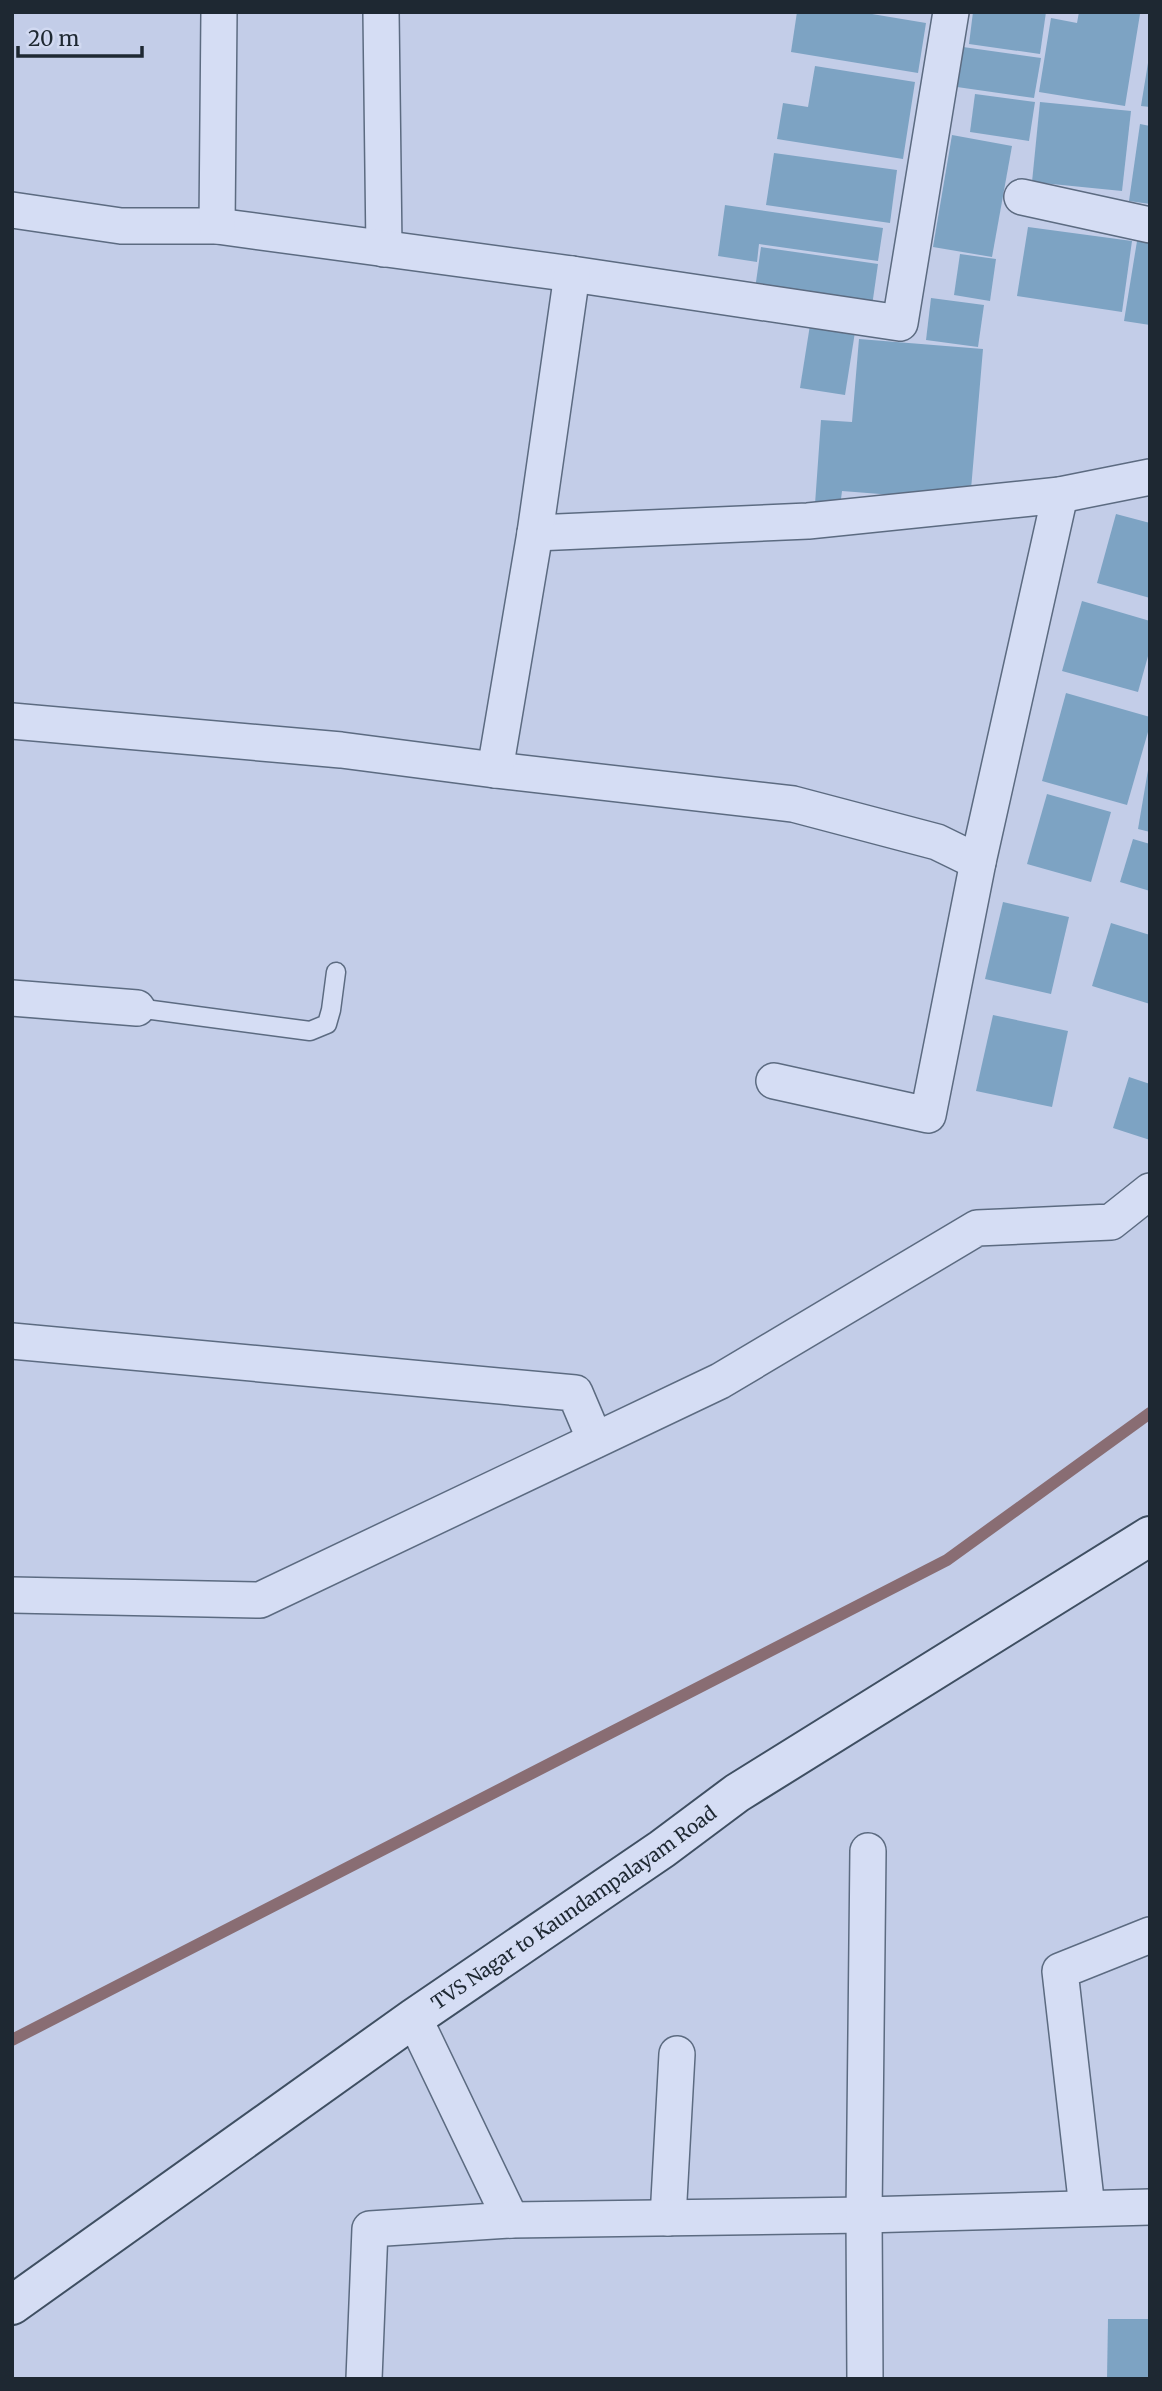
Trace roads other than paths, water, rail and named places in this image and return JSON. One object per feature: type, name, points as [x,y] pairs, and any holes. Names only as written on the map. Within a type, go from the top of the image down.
[{"type":"street","points":[[217,226],[219,12]]},
{"type":"street","points":[[381,12],[384,249]]},
{"type":"street","points":[[12,210],[121,226],[217,226],[572,274],[900,323],[951,12]]},
{"type":"street","points":[[1021,197],[1150,225]]},
{"type":"street","points":[[495,771],[536,533],[572,274]]},
{"type":"street","points":[[536,533],[808,521],[1060,495],[1150,477]]},
{"type":"street","points":[[774,1081],[928,1115],[978,862],[1060,495]]},
{"type":"street","points":[[12,721],[341,750],[495,771],[793,804],[937,842],[978,862]]},
{"type":"street","points":[[12,998],[136,1008]]},
{"type":"street","points":[[12,1595],[260,1600],[720,1381],[977,1228],[1111,1222],[1150,1191]]},
{"type":"street","points":[[12,1341],[575,1393],[595,1440]]},
{"type":"street","name":"TVS Nagar to Kaundampalayam Road","points":[[12,2305],[414,2018],[662,1849],[737,1793],[1150,1536]]},
{"type":"street","points":[[865,2379],[868,1851]]},
{"type":"street","points":[[1087,2208],[1060,1971],[1150,1935]]},
{"type":"street","points":[[414,2018],[511,2220]]},
{"type":"street","points":[[667,2218],[677,2054]]},
{"type":"street","points":[[364,2379],[370,2229],[511,2220],[864,2215],[1150,2207]]},
{"type":"lane","points":[[136,1008],[310,1031],[327,1024],[336,972]]},
{"type":"waterway","points":[[12,2040],[947,1560],[1150,1413]]}]
